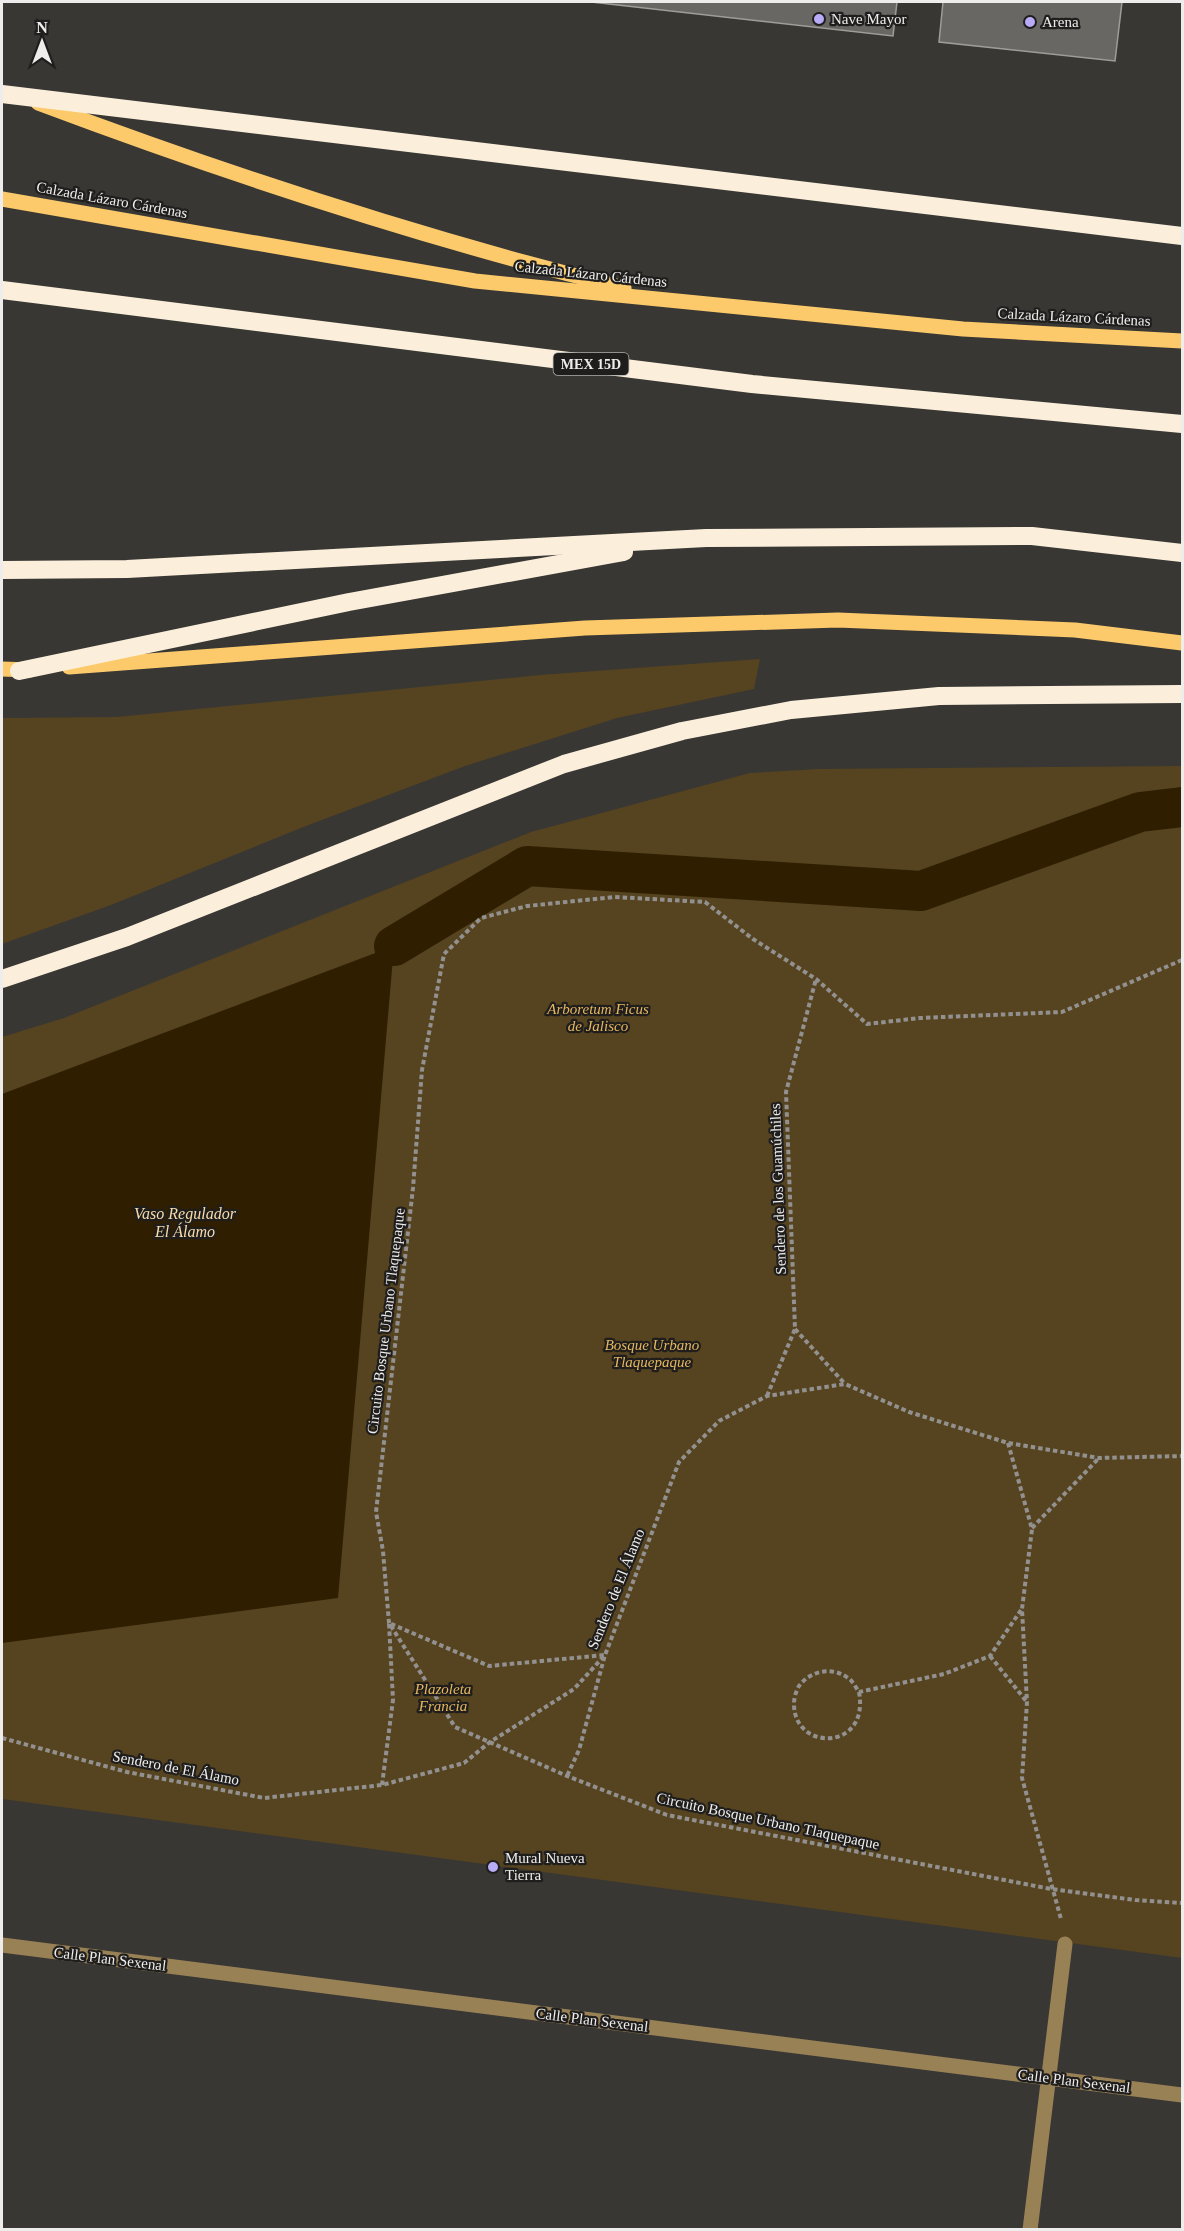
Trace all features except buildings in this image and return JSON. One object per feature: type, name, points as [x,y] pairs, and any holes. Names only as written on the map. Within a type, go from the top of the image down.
[{"type":"highway","points":[[2,94],[1182,236]]},
{"type":"highway","name":"MEX 15D","points":[[2,290],[752,384],[1182,424]]},
{"type":"highway","points":[[2,570],[127,569],[706,537],[1032,536],[1182,553]]},
{"type":"highway","points":[[10,670],[349,602],[706,537]]},
{"type":"highway","points":[[2,979],[127,937],[564,764],[682,731],[791,710],[939,696],[1182,694]]},
{"type":"main road","points":[[21,96],[172,153],[324,204],[548,269],[676,300]]},
{"type":"main road","name":"Calzada Lázaro Cárdenas","points":[[2,199],[475,281],[963,329],[1182,342]]},
{"type":"main road","points":[[10,670],[585,628],[838,620],[1075,630],[1182,643]]},
{"type":"street","points":[[1030,2229],[1065,1944]]},
{"type":"street","name":"Calle Plan Sexenal","points":[[2,1945],[1182,2095]]},
{"type":"path","name":"Circuito Bosque Urbano Tlaquepaque","points":[[1182,960],[1062,1012],[920,1018],[867,1024],[816,979],[753,939],[705,902],[615,897],[526,906],[481,918],[444,954],[422,1070],[413,1188],[376,1512],[383,1551],[389,1623],[455,1727],[567,1776],[667,1815],[1051,1889],[1135,1900],[1182,1903]]},
{"type":"path","name":"Sendero de los Guamúchiles","points":[[767,1396],[795,1329],[786,1092],[816,979]]},
{"type":"path","points":[[795,1329],[845,1384],[909,1412],[1008,1443],[1099,1458],[1182,1456]]},
{"type":"path","name":"Sendero de El Álamo","points":[[2,1738],[127,1772],[264,1798],[382,1785],[464,1763],[490,1742],[574,1689],[605,1655],[679,1462],[719,1421],[767,1396],[845,1384]]},
{"type":"path","points":[[1008,1443],[1032,1529],[1022,1609],[1027,1702],[1022,1778],[1051,1889]]},
{"type":"path","points":[[1032,1529],[1099,1458]]},
{"type":"path","points":[[859,1692],[944,1674],[990,1656],[1022,1609]]},
{"type":"path","points":[[382,1785],[393,1700],[389,1623],[489,1666],[605,1655],[579,1750],[567,1776]]},
{"type":"path","points":[[990,1656],[1027,1702]]},
{"type":"path","points":[[834,1671],[849,1678],[859,1692],[862,1706],[859,1720],[849,1731],[836,1738],[820,1738],[805,1731],[798,1723],[794,1712],[794,1699],[798,1687],[808,1677],[820,1672],[834,1671]]},
{"type":"green space","points":[[760,659],[754,689],[617,718],[465,766],[306,826],[111,905],[2,944],[2,718],[117,717],[540,675]]},
{"type":"green space","name":"Bosque Urbano Tlaquepaque","points":[[1182,766],[1182,1958],[2,1799],[2,1037],[64,1018],[531,832],[750,773],[818,769]]},
{"type":"water","name":"Vaso Regulador El Álamo","points":[[394,946],[338,1598],[2,1643],[2,1094]]},
{"type":"waterway","points":[[394,946],[527,866],[921,891],[1140,812],[1182,807]]},
{"type":"place","name":"Nave Mayor","points":[[819,19]]},
{"type":"place","name":"Arena","points":[[1030,22]]},
{"type":"place","name":"Mural Nueva Tierra","points":[[493,1867]]},
{"type":"park label","name":"Arboretum Ficus de Jalisco","points":[[598,1018]]},
{"type":"park label","name":"Plazoleta Francia","points":[[443,1698]]}]
